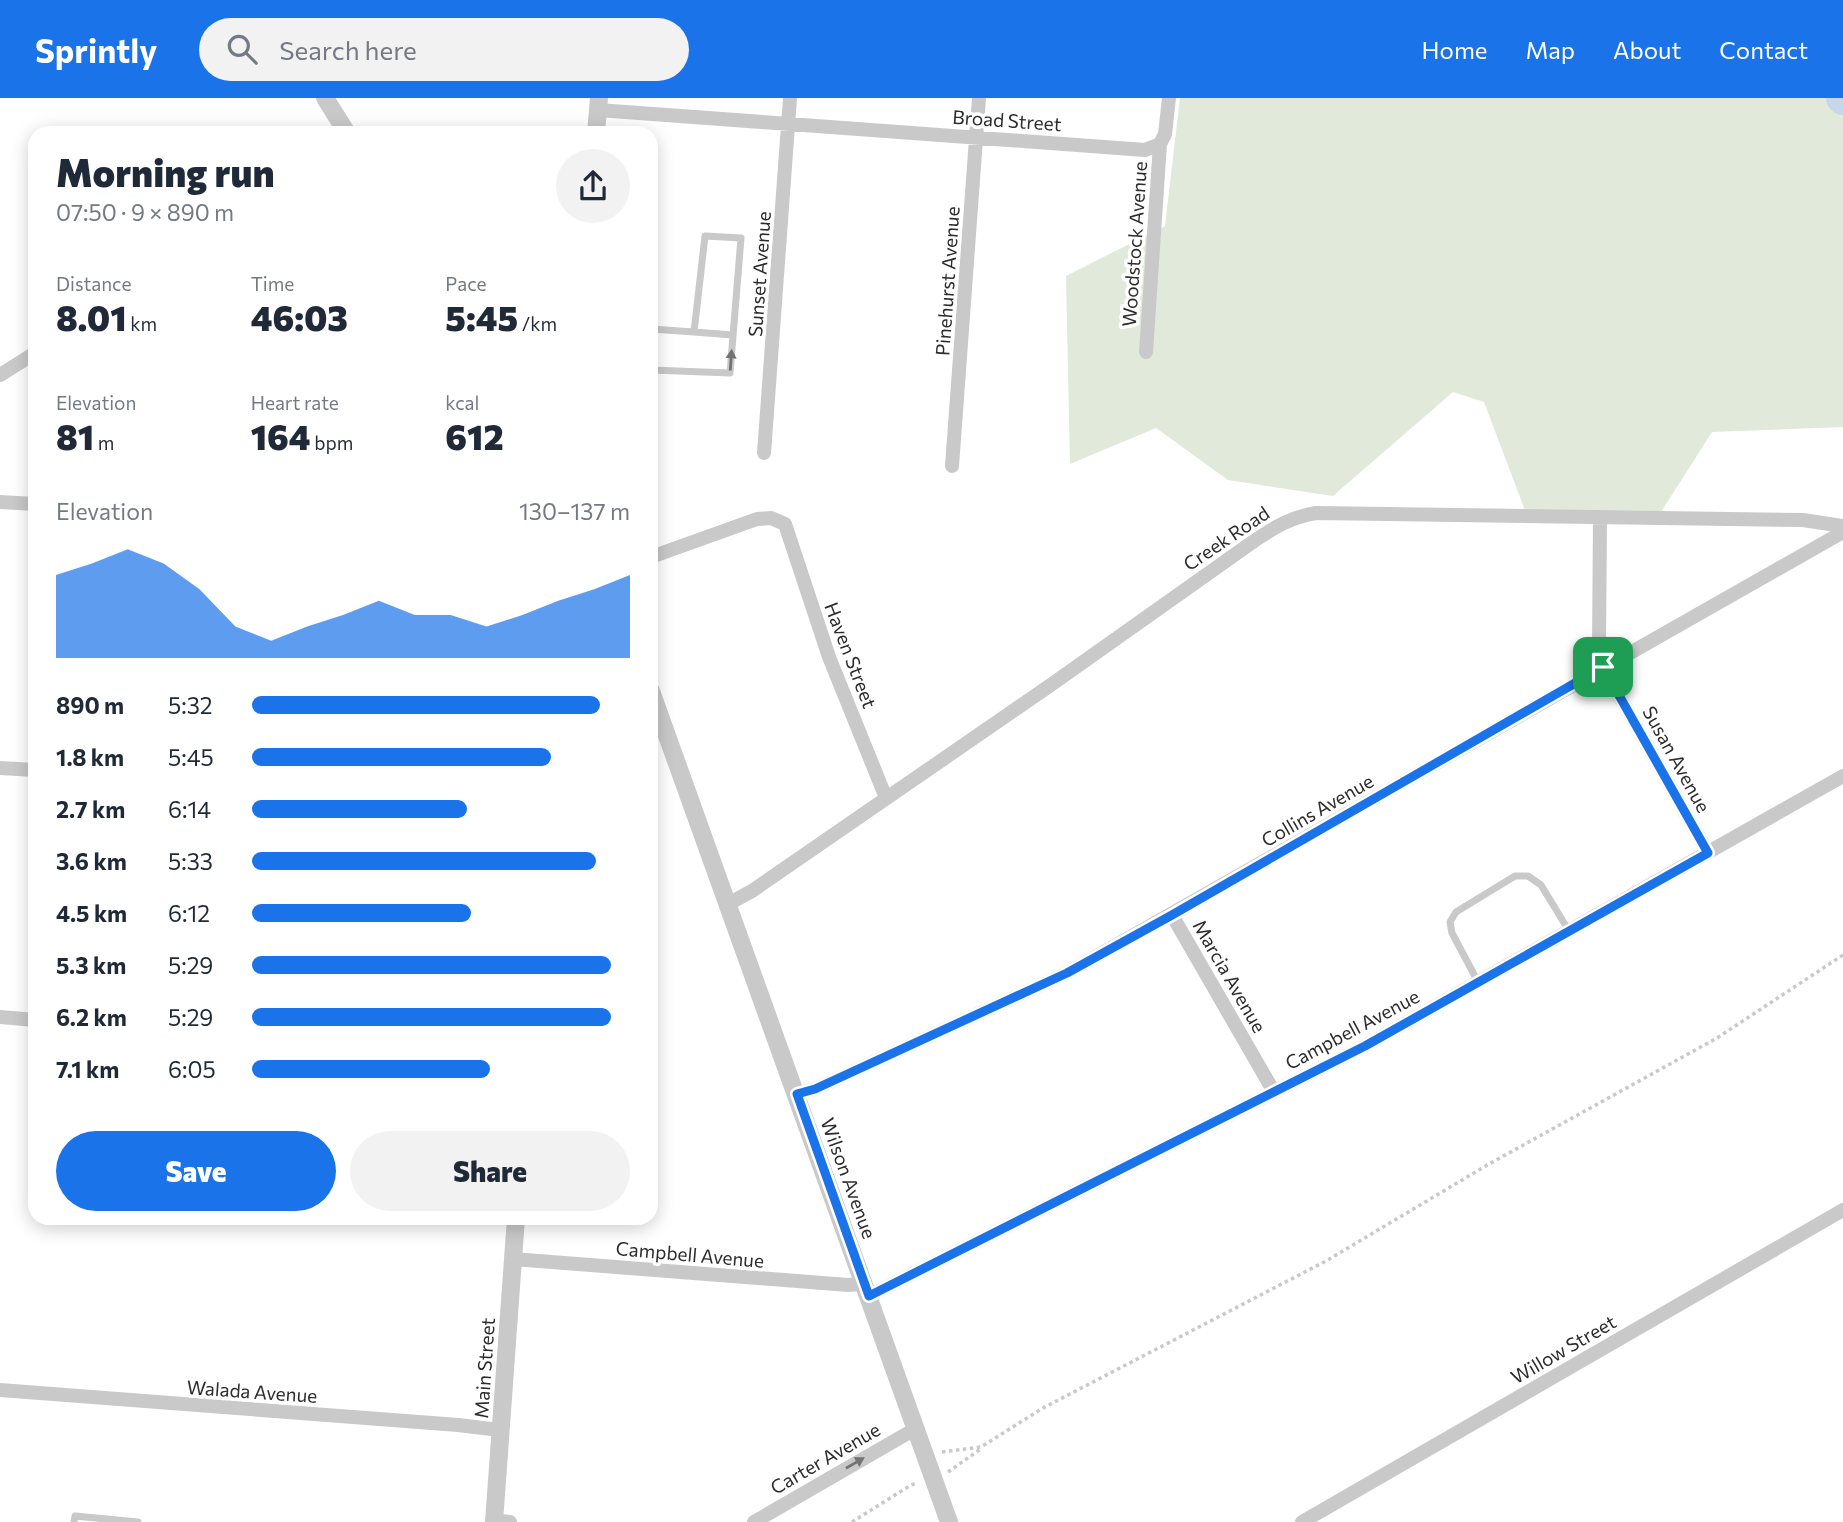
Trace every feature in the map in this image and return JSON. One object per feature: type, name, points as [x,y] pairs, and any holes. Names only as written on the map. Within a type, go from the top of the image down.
[{"type":"street","points":[[325,98],[343,126]]},
{"type":"street","name":"Sunset Avenue","points":[[764,453],[790,98]]},
{"type":"street","name":"Pinehurst Avenue","points":[[952,466],[979,98]]},
{"type":"street","name":"Woodstock Avenue","points":[[1146,352],[1160,144],[1166,134],[1169,98]]},
{"type":"street","points":[[596,126],[598,104]]},
{"type":"street","name":"Broad Street","points":[[598,104],[788,124],[1145,150],[1160,144]]},
{"type":"street","points":[[0,375],[28,357]]},
{"type":"street","points":[[0,502],[28,504]]},
{"type":"street","name":"Creek Road","points":[[728,904],[752,891],[1254,541],[1290,519],[1316,513],[1802,520],[1843,526]]},
{"type":"street","name":"Haven Street","points":[[658,554],[757,519],[771,518],[785,524],[830,657],[886,798]]},
{"type":"street","name":"Susan Avenue","points":[[1600,518],[1599,648],[1603,667],[1708,853]]},
{"type":"street","name":"Collins Avenue","points":[[797,1094],[815,1089],[1067,973],[1843,532]]},
{"type":"street","name":"Wilson Avenue","points":[[658,710],[949,1522]]},
{"type":"street","points":[[0,768],[28,770]]},
{"type":"street","name":"Campbell Avenue","points":[[513,1259],[848,1285],[867,1290],[1365,1046],[1843,776]]},
{"type":"street","name":"Marcia Avenue","points":[[1172,915],[1275,1092]]},
{"type":"street","points":[[0,1017],[28,1019]]},
{"type":"street","name":"Willow Street","points":[[1302,1522],[1843,1210]]},
{"type":"street","name":"Main Street","points":[[499,1521],[500,1430],[515,1225]]},
{"type":"street","name":"Walada Avenue","points":[[0,1390],[500,1430]]},
{"type":"street","name":"Carter Avenue","points":[[754,1522],[915,1429]]},
{"type":"lane","points":[[658,370],[730,373],[741,238],[705,236],[694,332]]},
{"type":"lane","points":[[658,329],[733,335]]},
{"type":"lane","points":[[1479,982],[1452,933],[1450,922],[1456,912],[1515,876],[1528,876],[1541,885],[1569,931]]},
{"type":"lane","points":[[74,1522],[75,1516],[138,1522]]},
{"type":"path","points":[[946,1473],[968,1460],[986,1444],[1052,1403],[1326,1261],[1489,1164],[1717,1038],[1843,955]]},
{"type":"path","points":[[940,1452],[972,1449],[986,1444]]},
{"type":"path","points":[[852,1522],[911,1485],[923,1482]]},
{"type":"green space","points":[[1180,98],[1843,98],[1843,427],[1712,432],[1661,512],[1526,513],[1484,402],[1453,392],[1333,496],[1228,480],[1156,428],[1070,464],[1066,276],[1165,226]]},
{"type":"route","points":[[1603,667],[1708,853],[1365,1046],[869,1296],[797,1094],[815,1089],[1067,973],[1603,667]]}]
